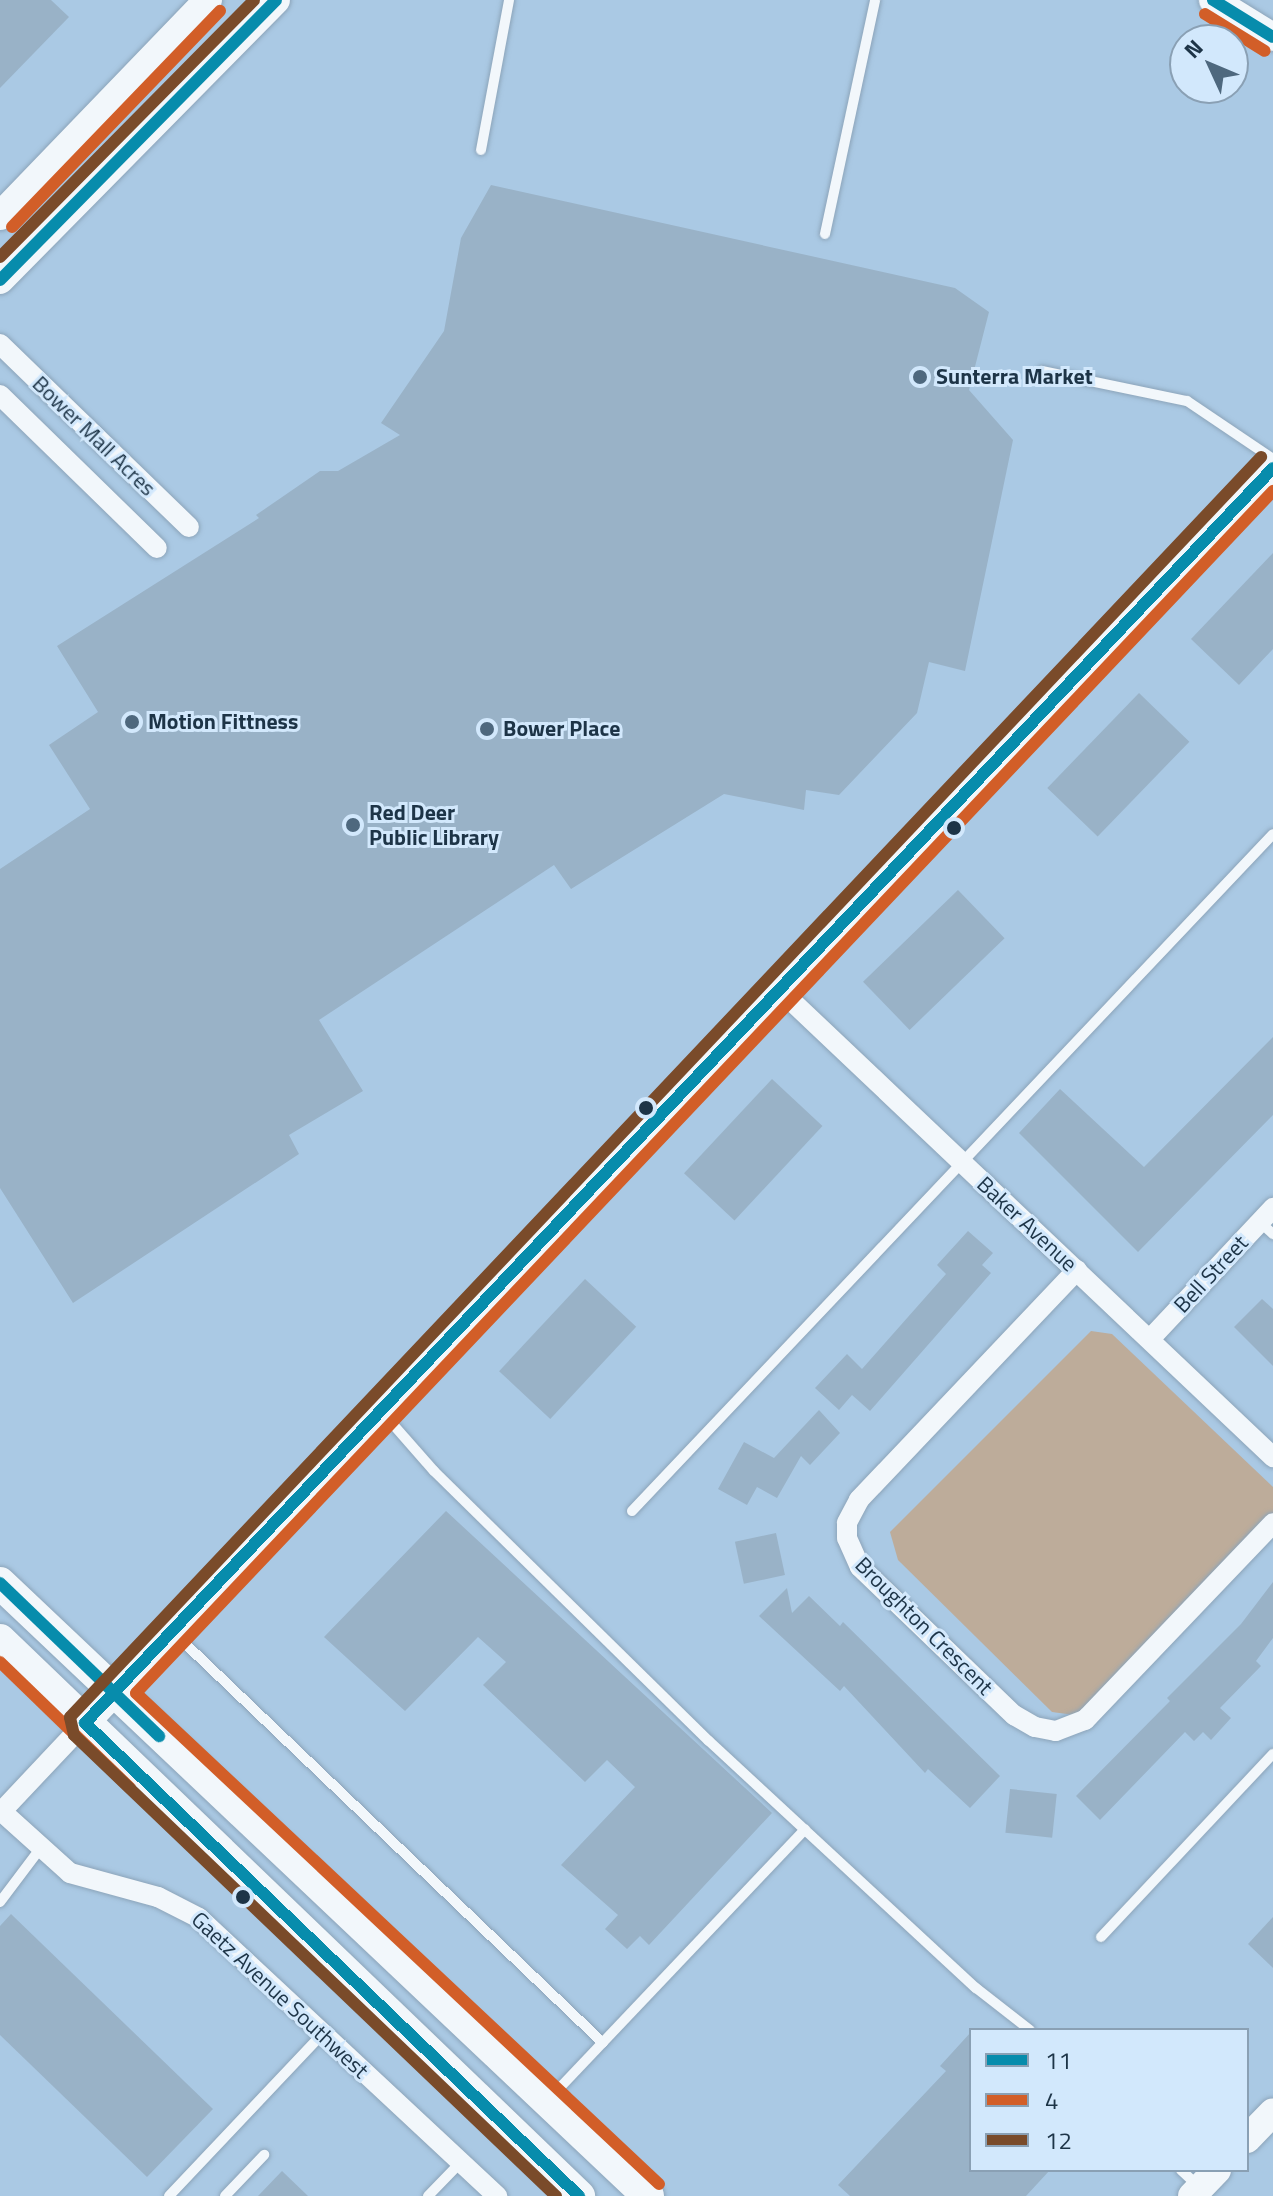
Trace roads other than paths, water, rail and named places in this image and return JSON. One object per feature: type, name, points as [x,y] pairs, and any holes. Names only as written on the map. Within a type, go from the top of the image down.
[{"type":"main road","points":[[0,1583],[113,1694],[550,2099],[648,2196]]},
{"type":"main road","points":[[0,1640],[579,2196]]},
{"type":"street","points":[[0,216],[208,0]]},
{"type":"street","points":[[0,280],[276,0]]},
{"type":"street","points":[[1213,0],[1273,37]]},
{"type":"street","name":"Bower Mall Acres","points":[[0,344],[189,527]]},
{"type":"street","name":"Bower Mall Acres","points":[[0,395],[157,548]]},
{"type":"street","points":[[1,1811],[781,991],[1273,468]]},
{"type":"street","name":"Baker Avenue","points":[[781,991],[1273,1457]]},
{"type":"street","name":"Bell Street","points":[[1150,1339],[1269,1221]]},
{"type":"street","name":"Broughton Crescent","points":[[1077,1270],[859,1500],[847,1523],[847,1538],[860,1567],[1014,1715],[1035,1727],[1056,1731],[1085,1720],[1273,1523]]},
{"type":"street","name":"Gaetz Avenue Southwest","points":[[1,1811],[70,1873],[185,1908],[497,2196]]},
{"type":"street","points":[[1249,2137],[1273,2112]]},
{"type":"lane","points":[[481,150],[509,0]]},
{"type":"lane","points":[[825,234],[875,0]]},
{"type":"lane","points":[[1042,371],[1187,401],[1273,459]]},
{"type":"lane","points":[[632,1511],[1273,834]]},
{"type":"lane","points":[[382,1411],[434,1471],[556,1592],[976,1988],[1027,2028]]},
{"type":"lane","points":[[173,1632],[603,2043]]},
{"type":"lane","points":[[1101,1937],[1273,1754]]},
{"type":"lane","points":[[550,2099],[805,1829]]},
{"type":"lane","points":[[0,1902],[40,1849]]},
{"type":"lane","points":[[169,2196],[322,2034]]},
{"type":"lane","points":[[225,2196],[264,2155]]},
{"type":"lane","points":[[428,2196],[461,2162]]},
{"type":"place","name":"Sunterra Market","points":[[920,377]]},
{"type":"place","name":"Motion Fittness","points":[[132,722]]},
{"type":"place","name":"Bower Place","points":[[487,729]]},
{"type":"place","name":"Red Deer Public Library","points":[[353,825]]}]
